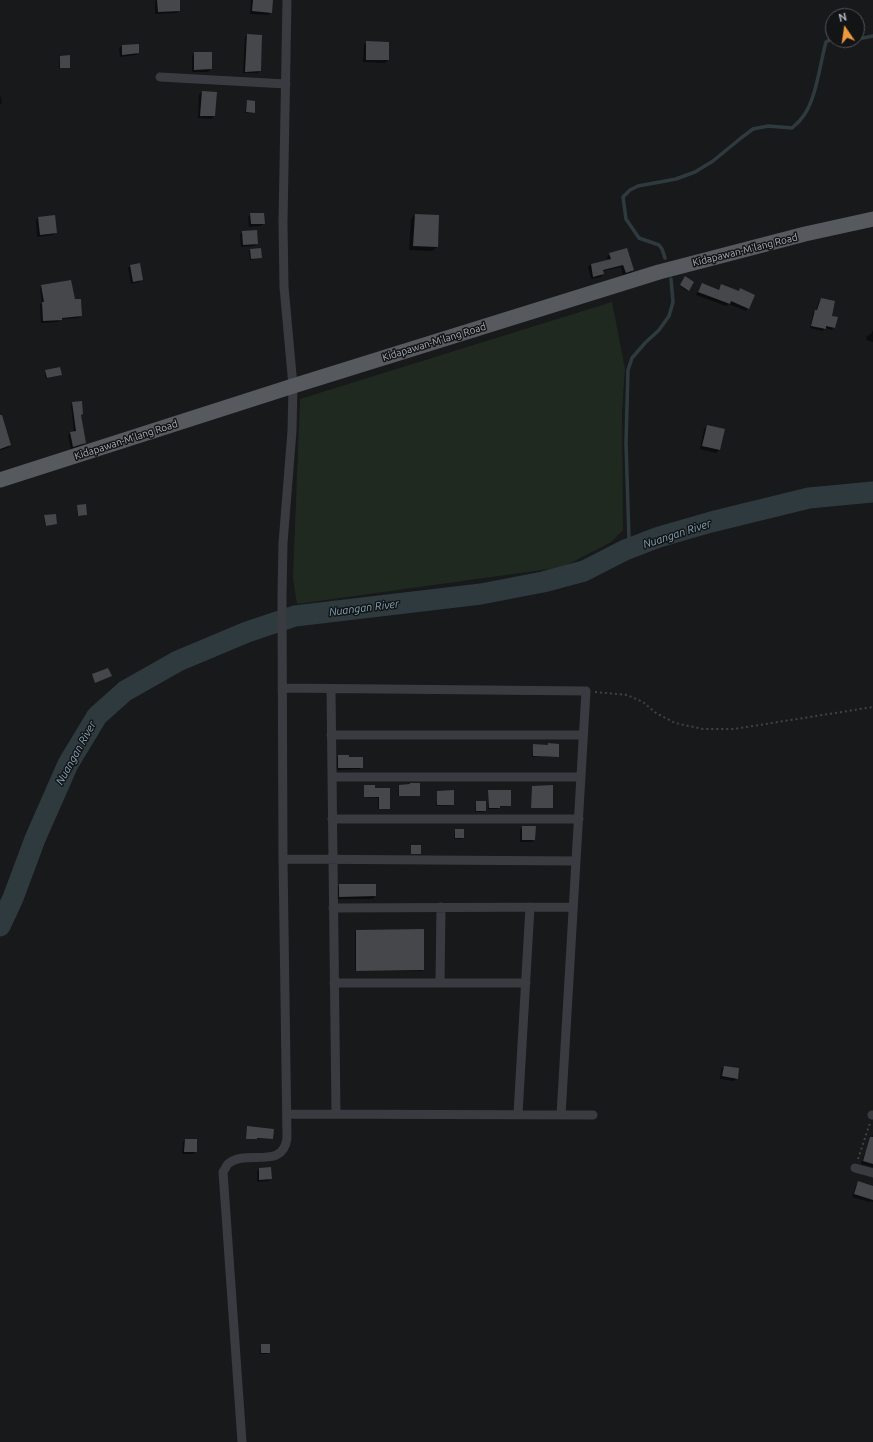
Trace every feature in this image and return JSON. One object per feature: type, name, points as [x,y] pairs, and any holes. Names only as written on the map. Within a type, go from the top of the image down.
[{"type":"main road","name":"Kidapawan-M'lang Road","points":[[0,480],[293,386],[659,272],[805,234],[873,219]]},
{"type":"street","points":[[242,1442],[223,1172],[227,1164],[235,1160],[276,1155],[283,1151],[288,1138],[283,859],[282,595],[283,543],[292,431],[293,386],[284,287],[283,223],[287,0]]},
{"type":"street","points":[[160,77],[286,84]]},
{"type":"street","points":[[282,688],[586,691],[561,1115]]},
{"type":"street","points":[[331,688],[336,1114]]},
{"type":"street","points":[[331,735],[583,735]]},
{"type":"street","points":[[332,777],[581,777]]},
{"type":"street","points":[[332,819],[579,819]]},
{"type":"street","points":[[283,859],[576,861]]},
{"type":"street","points":[[440,983],[441,907]]},
{"type":"street","points":[[518,1114],[530,907]]},
{"type":"street","points":[[334,908],[573,907]]},
{"type":"street","points":[[334,983],[526,983]]},
{"type":"street","points":[[287,1114],[593,1115]]},
{"type":"street","points":[[855,1168],[873,1173]]},
{"type":"path","points":[[586,691],[627,695],[643,702],[656,713],[675,723],[703,729],[734,729],[873,707]]},
{"type":"path","points":[[855,1168],[873,1115]]},
{"type":"shaded area","points":[[612,302],[625,369],[622,412],[623,530],[611,542],[563,567],[297,604],[293,578],[300,399]]},
{"type":"building","points":[[157,0],[180,0],[180,11],[158,12]]},
{"type":"building","points":[[253,0],[273,0],[272,13],[252,11]]},
{"type":"building","points":[[247,34],[262,35],[261,71],[245,72]]},
{"type":"building","points":[[366,41],[389,42],[389,60],[366,60]]},
{"type":"building","points":[[139,44],[139,53],[122,55],[122,45]]},
{"type":"building","points":[[194,52],[212,52],[212,69],[194,70]]},
{"type":"building","points":[[70,55],[70,68],[60,68],[60,56]]},
{"type":"building","points":[[202,91],[217,92],[215,116],[200,116]]},
{"type":"building","points":[[247,100],[255,101],[255,113],[246,112]]},
{"type":"building","points":[[250,213],[264,213],[265,224],[251,224]]},
{"type":"building","points":[[415,214],[439,215],[438,247],[413,246]]},
{"type":"building","points":[[55,215],[57,233],[40,235],[38,217]]},
{"type":"building","points":[[257,230],[258,244],[243,245],[242,231]]},
{"type":"building","points":[[261,248],[262,258],[251,259],[250,249]]},
{"type":"building","points":[[627,248],[634,270],[626,273],[623,265],[603,270],[604,274],[593,277],[591,264],[611,259],[609,253]]},
{"type":"building","points":[[140,263],[143,280],[133,282],[130,265]]},
{"type":"building","points":[[685,276],[694,282],[689,291],[680,285]]},
{"type":"building","points":[[71,280],[75,299],[81,299],[82,316],[62,318],[62,320],[43,321],[42,302],[44,302],[41,285]]},
{"type":"building","points":[[702,283],[719,290],[721,284],[739,291],[740,288],[755,295],[749,309],[731,301],[730,304],[698,292]]},
{"type":"building","points":[[821,298],[835,301],[832,316],[838,317],[835,328],[826,326],[826,329],[811,326],[815,310],[817,310]]},
{"type":"building","points":[[60,367],[62,375],[47,378],[45,370]]},
{"type":"building","points":[[82,401],[83,414],[81,415],[86,443],[73,447],[70,432],[76,431],[72,402]]},
{"type":"building","points":[[0,415],[2,415],[11,445],[0,449]]},
{"type":"building","points":[[707,425],[725,429],[720,450],[702,446]]},
{"type":"building","points":[[86,504],[87,515],[78,516],[77,505]]},
{"type":"building","points":[[56,514],[57,524],[46,526],[44,515]]},
{"type":"building","points":[[108,668],[112,676],[95,683],[92,674]]},
{"type":"building","points":[[548,743],[559,744],[559,757],[533,756],[533,744],[548,745]]},
{"type":"building","points":[[338,755],[363,757],[363,768],[338,768]]},
{"type":"building","points":[[420,783],[420,796],[399,796],[399,785]]},
{"type":"building","points":[[364,785],[375,785],[375,788],[390,788],[390,809],[379,809],[379,797],[364,797]]},
{"type":"building","points":[[553,785],[553,808],[531,808],[532,786]]},
{"type":"building","points":[[454,790],[454,805],[437,805],[437,791]]},
{"type":"building","points":[[488,790],[511,790],[511,806],[489,808]]},
{"type":"building","points":[[476,801],[486,801],[486,811],[476,811]]},
{"type":"building","points":[[522,826],[536,826],[535,840],[522,840]]},
{"type":"building","points":[[455,829],[464,829],[464,838],[455,838]]},
{"type":"building","points":[[411,845],[421,845],[421,854],[411,854]]},
{"type":"building","points":[[339,884],[376,884],[376,896],[339,897]]},
{"type":"building","points":[[424,929],[424,970],[356,971],[356,930]]},
{"type":"building","points":[[724,1066],[739,1068],[738,1079],[722,1076]]},
{"type":"building","points":[[247,1126],[274,1129],[273,1139],[246,1139]]},
{"type":"building","points":[[870,1137],[873,1137],[873,1164],[863,1161]]},
{"type":"building","points":[[185,1139],[197,1139],[197,1152],[184,1152]]},
{"type":"building","points":[[271,1167],[272,1179],[259,1180],[259,1168]]},
{"type":"building","points":[[858,1181],[873,1186],[873,1200],[854,1194]]},
{"type":"building","points":[[261,1344],[270,1344],[270,1353],[261,1353]]},
{"type":"waterway","points":[[865,38],[873,36]]},
{"type":"waterway","points":[[665,258],[659,245],[639,238],[626,219],[623,197],[630,190],[638,186],[676,179],[695,172],[713,161],[753,129],[768,126],[792,128],[801,119],[810,103],[817,82],[825,46]]},
{"type":"waterway","points":[[625,550],[629,539],[626,443],[628,370],[632,358],[659,330],[669,316],[673,302],[671,279]]},
{"type":"waterway","name":"Nuangan River","points":[[0,926],[13,898],[35,839],[68,764],[97,716],[125,691],[178,661],[247,632],[295,616],[481,594],[543,582],[584,571],[625,550],[659,537],[711,522],[809,498],[873,492]]}]
